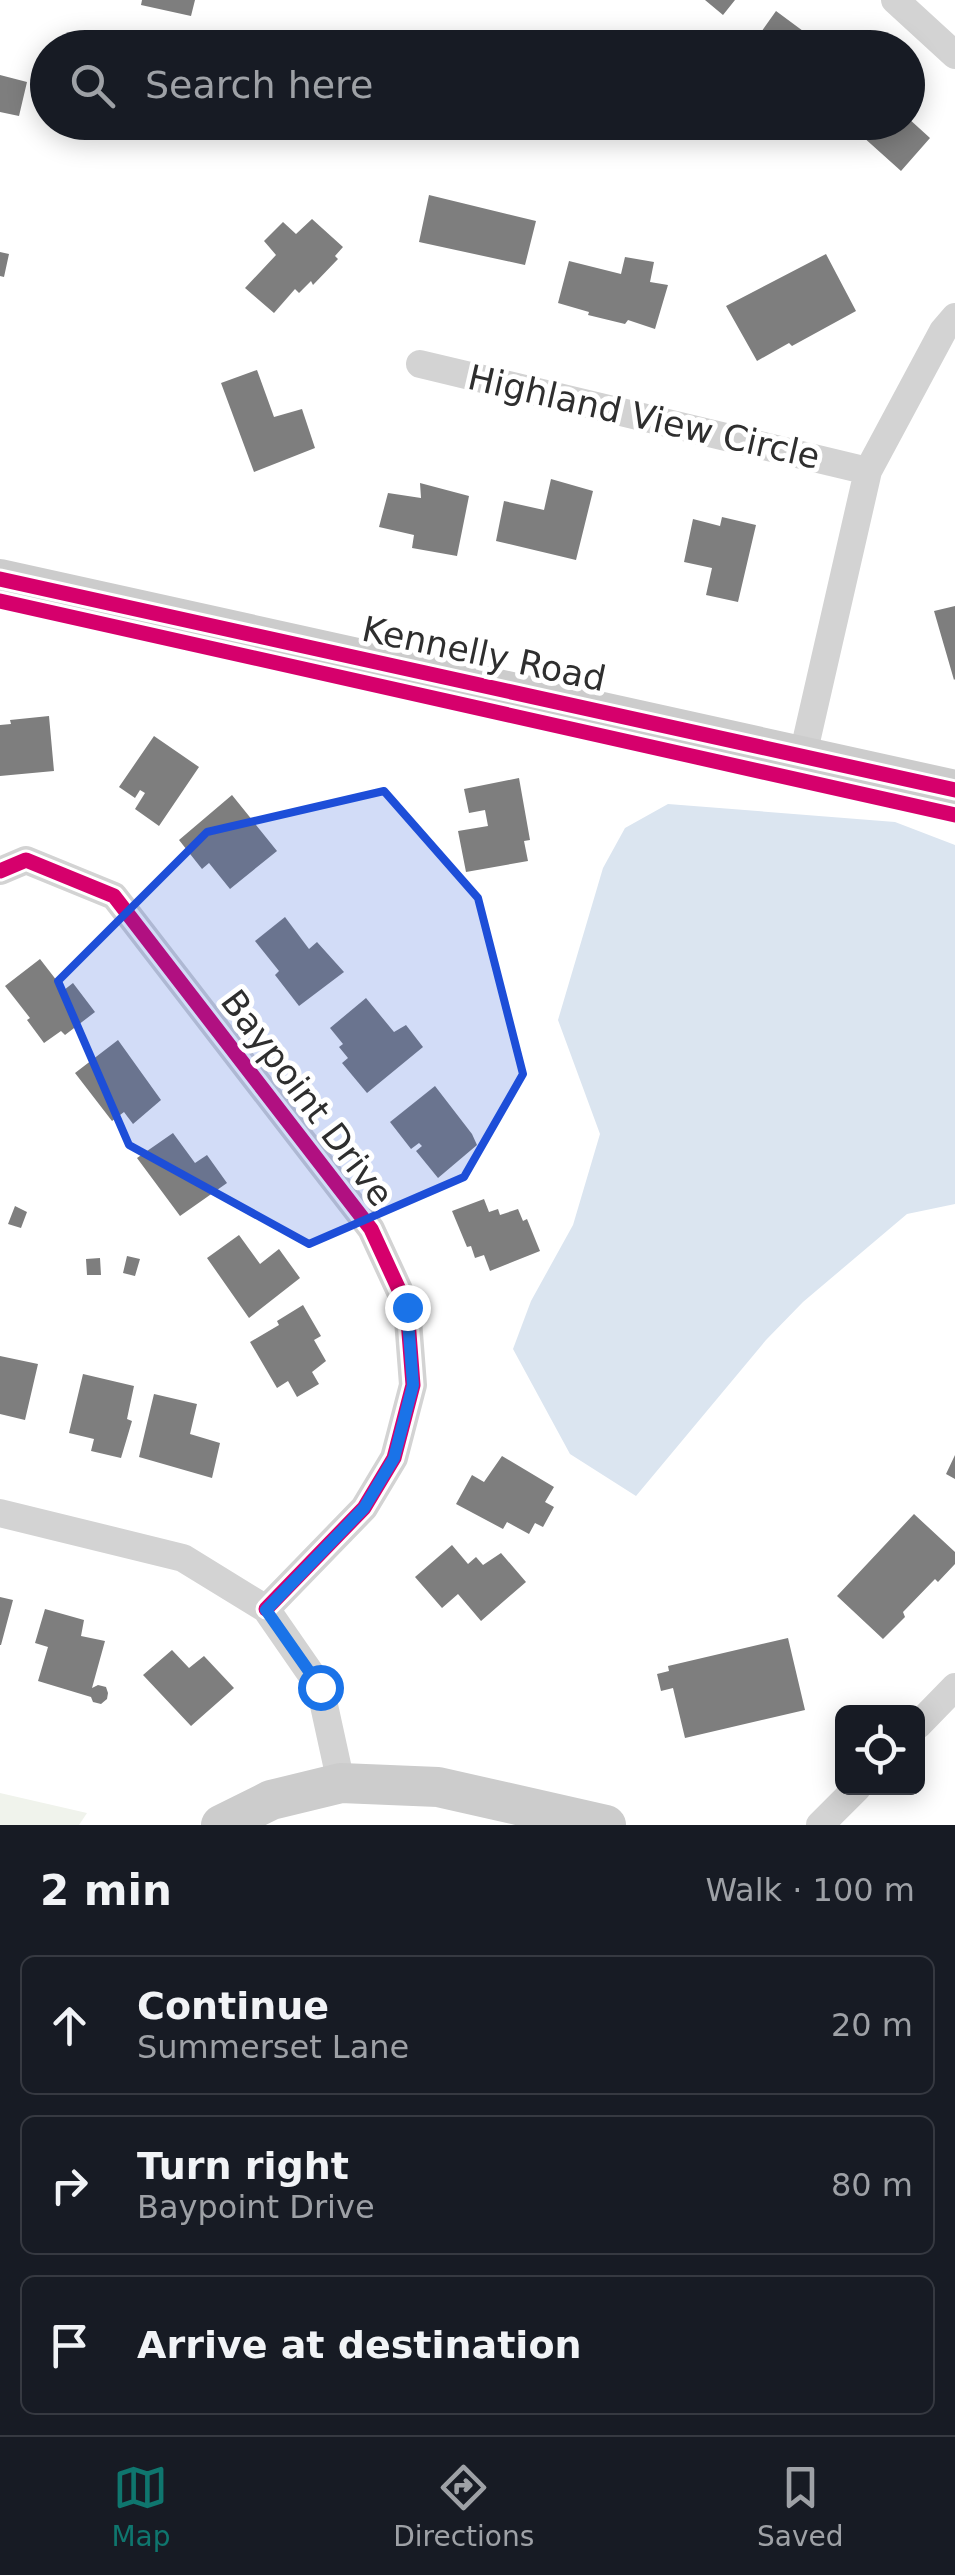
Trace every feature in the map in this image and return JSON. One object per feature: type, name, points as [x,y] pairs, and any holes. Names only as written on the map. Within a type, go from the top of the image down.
[{"type":"street","points":[[895,0],[955,55]]},
{"type":"street","points":[[803,755],[868,471],[943,331],[955,317]]},
{"type":"street","name":"Highland View Circle","points":[[420,364],[868,471]]},
{"type":"street","name":"Kennelly Road","points":[[0,578],[955,790]]},
{"type":"street","name":"Baypoint Drive","points":[[0,871],[26,860],[114,896],[371,1229],[407,1307],[413,1385],[394,1458],[364,1508],[266,1610]]},
{"type":"street","points":[[0,1514],[183,1558],[266,1610],[320,1687],[341,1783]]},
{"type":"street","points":[[925,1718],[955,1687]]},
{"type":"street","points":[[221,1825],[271,1800],[341,1783],[438,1786],[606,1825]]},
{"type":"street","points":[[820,1825],[850,1795]]},
{"type":"highlighted area","points":[[384,791],[478,898],[523,1074],[464,1177],[309,1244],[129,1145],[58,981],[207,832]]},
{"type":"shaded area","points":[[668,804],[895,822],[955,845],[955,1204],[907,1214],[803,1302],[766,1340],[636,1496],[570,1454],[513,1349],[531,1301],[573,1225],[600,1134],[558,1020],[603,868],[625,828]]},
{"type":"shaded area","points":[[0,1793],[87,1813],[79,1825],[0,1825]]},
{"type":"building","points":[[142,0],[195,0],[191,16],[141,5]]},
{"type":"building","points":[[705,0],[735,0],[723,15]]},
{"type":"building","points":[[776,11],[802,30],[763,30]]},
{"type":"building","points":[[0,75],[27,82],[19,116],[0,112]]},
{"type":"building","points":[[925,133],[930,138],[901,171],[866,140],[925,140]]},
{"type":"building","points":[[429,195],[536,221],[525,265],[419,242]]},
{"type":"building","points":[[312,219],[343,247],[335,256],[338,259],[313,285],[311,281],[299,293],[295,289],[274,313],[245,288],[276,255],[264,241],[283,222],[296,234]]},
{"type":"building","points":[[0,252],[9,254],[4,277],[0,276]]},
{"type":"building","points":[[826,254],[856,311],[757,361],[726,306]]},
{"type":"building","points":[[625,257],[654,262],[650,282],[668,285],[655,329],[628,320],[625,324],[588,315],[589,312],[558,303],[569,261],[621,274]]},
{"type":"building","points":[[257,370],[274,417],[302,409],[315,448],[254,472],[221,383]]},
{"type":"building","points":[[551,479],[593,491],[576,560],[496,541],[504,501],[544,510]]},
{"type":"building","points":[[420,483],[469,496],[457,556],[412,548],[414,535],[379,527],[388,493],[421,498]]},
{"type":"building","points":[[722,517],[756,525],[738,602],[706,595],[712,568],[684,562],[693,519],[720,526]]},
{"type":"building","points":[[955,606],[955,679],[954,680],[934,611]]},
{"type":"building","points":[[49,716],[54,771],[0,776],[0,725],[11,724],[10,720]]},
{"type":"building","points":[[154,736],[199,767],[159,826],[135,809],[145,793],[140,790],[135,798],[119,787]]},
{"type":"building","points":[[519,778],[530,840],[524,841],[528,861],[466,872],[458,831],[488,826],[485,810],[469,813],[464,789]]},
{"type":"building","points":[[232,795],[277,851],[230,889],[209,863],[202,869],[179,840]]},
{"type":"building","points":[[285,917],[309,949],[317,942],[344,972],[299,1006],[275,975],[279,971],[255,941]]},
{"type":"building","points":[[40,959],[64,990],[73,983],[95,1012],[65,1035],[61,1031],[44,1043],[5,986]]},
{"type":"building","points":[[366,998],[394,1032],[406,1025],[423,1047],[367,1093],[342,1063],[348,1058],[330,1028]]},
{"type":"building","points":[[118,1040],[161,1100],[133,1124],[124,1112],[112,1121],[75,1073]]},
{"type":"building","points":[[435,1086],[477,1145],[438,1178],[416,1151],[422,1146],[419,1143],[411,1149],[390,1122]]},
{"type":"building","points":[[173,1133],[195,1163],[207,1155],[227,1183],[180,1216],[137,1158]]},
{"type":"building","points":[[484,1199],[489,1212],[498,1209],[500,1215],[518,1209],[523,1221],[527,1219],[540,1251],[490,1271],[484,1255],[475,1258],[452,1211]]},
{"type":"building","points":[[15,1206],[27,1212],[21,1228],[8,1224]]},
{"type":"building","points":[[239,1235],[260,1264],[279,1249],[300,1278],[249,1318],[207,1258]]},
{"type":"building","points":[[127,1256],[140,1259],[135,1276],[123,1273]]},
{"type":"building","points":[[100,1258],[101,1275],[87,1275],[86,1259]]},
{"type":"building","points":[[303,1305],[321,1336],[314,1340],[326,1361],[312,1372],[319,1384],[297,1397],[288,1381],[277,1388],[250,1342]]},
{"type":"building","points":[[0,1356],[38,1364],[25,1420],[0,1414]]},
{"type":"building","points":[[83,1374],[134,1386],[127,1419],[132,1421],[121,1458],[91,1451],[94,1439],[69,1433]]},
{"type":"building","points":[[154,1394],[197,1404],[190,1434],[220,1443],[212,1478],[139,1457]]},
{"type":"building","points":[[955,1455],[955,1479],[946,1474]]},
{"type":"building","points":[[502,1456],[554,1487],[545,1502],[554,1507],[543,1527],[535,1523],[529,1534],[507,1522],[503,1529],[456,1504],[472,1475],[484,1482]]},
{"type":"building","points":[[914,1514],[955,1552],[955,1564],[903,1612],[905,1617],[883,1639],[837,1596]]},
{"type":"building","points":[[452,1545],[468,1564],[476,1557],[483,1565],[501,1553],[526,1582],[481,1621],[458,1594],[442,1608],[415,1577]]},
{"type":"building","points":[[0,1597],[13,1600],[1,1645],[0,1645]]},
{"type":"building","points":[[45,1609],[84,1620],[81,1636],[105,1641],[92,1688],[106,1687],[107,1699],[101,1704],[91,1697],[38,1681],[48,1647],[35,1643]]},
{"type":"building","points":[[788,1638],[805,1710],[685,1738],[673,1688],[661,1691],[657,1674],[669,1671],[668,1666]]},
{"type":"building","points":[[172,1650],[189,1668],[204,1656],[234,1688],[191,1726],[143,1675]]},
{"type":"cycle path","points":[[0,579],[955,790]]},
{"type":"cycle path","points":[[0,601],[955,815]]},
{"type":"cycle path","points":[[0,871],[26,860],[114,896],[371,1229],[407,1307],[413,1385],[394,1458],[364,1508],[266,1609]]},
{"type":"route","points":[[320,1687],[266,1610],[364,1508],[394,1458],[413,1385],[407,1307]]}]
